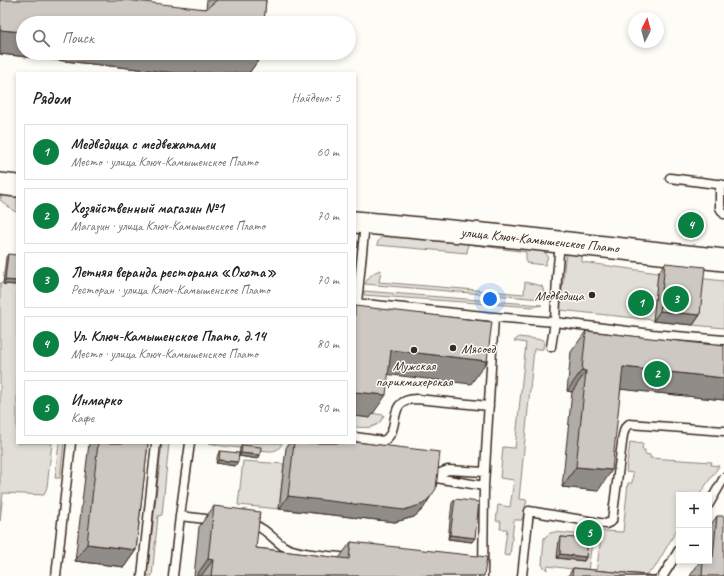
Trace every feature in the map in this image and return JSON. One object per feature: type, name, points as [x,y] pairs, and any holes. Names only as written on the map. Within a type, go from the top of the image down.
[{"type":"street","points":[[0,184],[16,186]]},
{"type":"street","name":"улица Ключ-Камышенское Плато","points":[[360,223],[560,242],[724,260]]},
{"type":"lane","points":[[670,178],[722,184],[720,208],[724,214]]},
{"type":"lane","points":[[360,223],[356,303],[555,322],[652,334],[724,340]]},
{"type":"lane","points":[[551,347],[555,322],[560,242]]},
{"type":"lane","points":[[481,573],[484,486],[494,317]]},
{"type":"lane","points":[[356,437],[383,441],[386,439],[390,436],[396,411],[405,401],[417,400],[489,406]]},
{"type":"lane","points":[[522,576],[529,511],[606,524],[612,521],[624,428],[629,424],[724,431]]},
{"type":"lane","points":[[56,576],[71,444]]},
{"type":"lane","points":[[142,576],[156,444]]},
{"type":"lane","points":[[173,576],[190,444]]},
{"type":"lane","points":[[484,486],[430,477],[448,470],[485,472]]},
{"type":"lane","points":[[712,499],[724,478]]},
{"type":"lane","points":[[180,516],[219,520]]},
{"type":"lane","points":[[242,522],[260,527],[284,546],[295,551],[356,558]]},
{"type":"lane","points":[[663,576],[676,555]]},
{"type":"shaded area","points":[[11,193],[16,194],[16,212],[0,200],[1,196]]},
{"type":"shaded area","points":[[393,235],[541,248],[548,256],[545,265],[526,263],[526,252],[468,244],[467,253],[377,245],[382,237]]},
{"type":"shaded area","points":[[580,252],[582,262],[658,273],[654,320],[560,310],[567,253]]},
{"type":"shaded area","points":[[381,270],[379,282],[524,294],[525,282],[542,286],[544,292],[541,299],[365,284],[372,275]]},
{"type":"shaded area","points":[[697,278],[724,281],[724,328],[693,325]]},
{"type":"shaded area","points":[[0,283],[16,285],[16,444],[52,444],[47,487],[44,495],[3,493],[0,521]]},
{"type":"shaded area","points":[[364,291],[542,305],[533,307],[364,295]]},
{"type":"shaded area","points":[[519,337],[544,340],[543,349],[534,349],[519,499],[527,500],[522,520],[514,520],[510,556],[504,555],[507,529],[500,529],[501,521],[496,521],[498,505],[510,507],[514,480],[500,478],[503,447],[515,448],[526,343],[514,341]]},
{"type":"shaded area","points":[[370,413],[384,415],[379,423],[372,427],[356,427],[356,416],[370,418]]},
{"type":"shaded area","points":[[630,442],[643,444],[642,450],[645,450],[645,454],[650,455],[650,458],[712,462],[711,465],[719,466],[701,492],[676,492],[676,531],[654,569],[643,576],[616,576],[596,573],[602,531],[623,532],[628,483],[632,483],[633,473],[626,472]]},
{"type":"shaded area","points":[[59,444],[64,444],[60,478],[55,478]]},
{"type":"shaded area","points":[[162,444],[169,444],[162,515],[158,516],[152,576],[147,576]]},
{"type":"shaded area","points":[[213,444],[282,444],[277,450],[274,451]]},
{"type":"shaded area","points":[[243,461],[284,464],[279,509],[238,505]]},
{"type":"shaded area","points":[[555,532],[584,535],[592,542],[588,571],[548,566],[547,570],[542,565],[544,538],[550,533]]},
{"type":"building","points":[[0,0],[126,0],[206,9],[217,0],[266,0],[265,16],[16,16],[16,31],[0,30]]},
{"type":"building","points":[[687,217],[700,218],[699,225],[686,224]]},
{"type":"building","points":[[8,254],[16,255],[16,281],[5,280]]},
{"type":"building","points":[[665,263],[705,267],[700,315],[660,311]]},
{"type":"building","points":[[356,306],[492,322],[487,361],[391,350],[386,395],[356,392]]},
{"type":"building","points":[[586,331],[724,346],[724,378],[623,367],[612,470],[576,467],[586,371],[582,370]]},
{"type":"building","points":[[356,442],[440,452],[436,489],[423,504],[404,510],[288,496],[294,444],[356,444]]},
{"type":"building","points":[[98,444],[148,444],[136,550],[87,544]]},
{"type":"building","points":[[242,445],[261,447],[260,455],[241,453]]},
{"type":"building","points":[[220,451],[239,453],[238,462],[219,460]]},
{"type":"building","points":[[455,499],[479,502],[475,538],[450,535]]},
{"type":"building","points":[[214,506],[260,512],[256,548],[349,559],[351,542],[487,557],[484,576],[211,576],[213,560],[208,559]]},
{"type":"building","points":[[717,516],[724,516],[724,576],[702,576],[703,564],[712,564]]},
{"type":"building","points":[[588,525],[597,527],[595,538],[586,537]]},
{"type":"building","points":[[561,537],[588,539],[586,557],[560,554]]},
{"type":"building","points":[[573,568],[656,576],[572,576]]},
{"type":"place","name":"Ул. Ключ-Камышенское Плато, д.14","points":[[691,225]]},
{"type":"place","name":"Медведица","points":[[592,295]]},
{"type":"place","name":"Летняя веранда ресторана «Охота»","points":[[676,299]]},
{"type":"place","name":"Медведица с медвежатами","points":[[641,303]]},
{"type":"place","name":"Мясоед","points":[[453,348]]},
{"type":"place","name":"Мужская парикмахерская","points":[[414,350]]},
{"type":"place","name":"Хозяйственный магазин №1","points":[[657,374]]},
{"type":"place","name":"Инмарко","points":[[589,533]]}]
